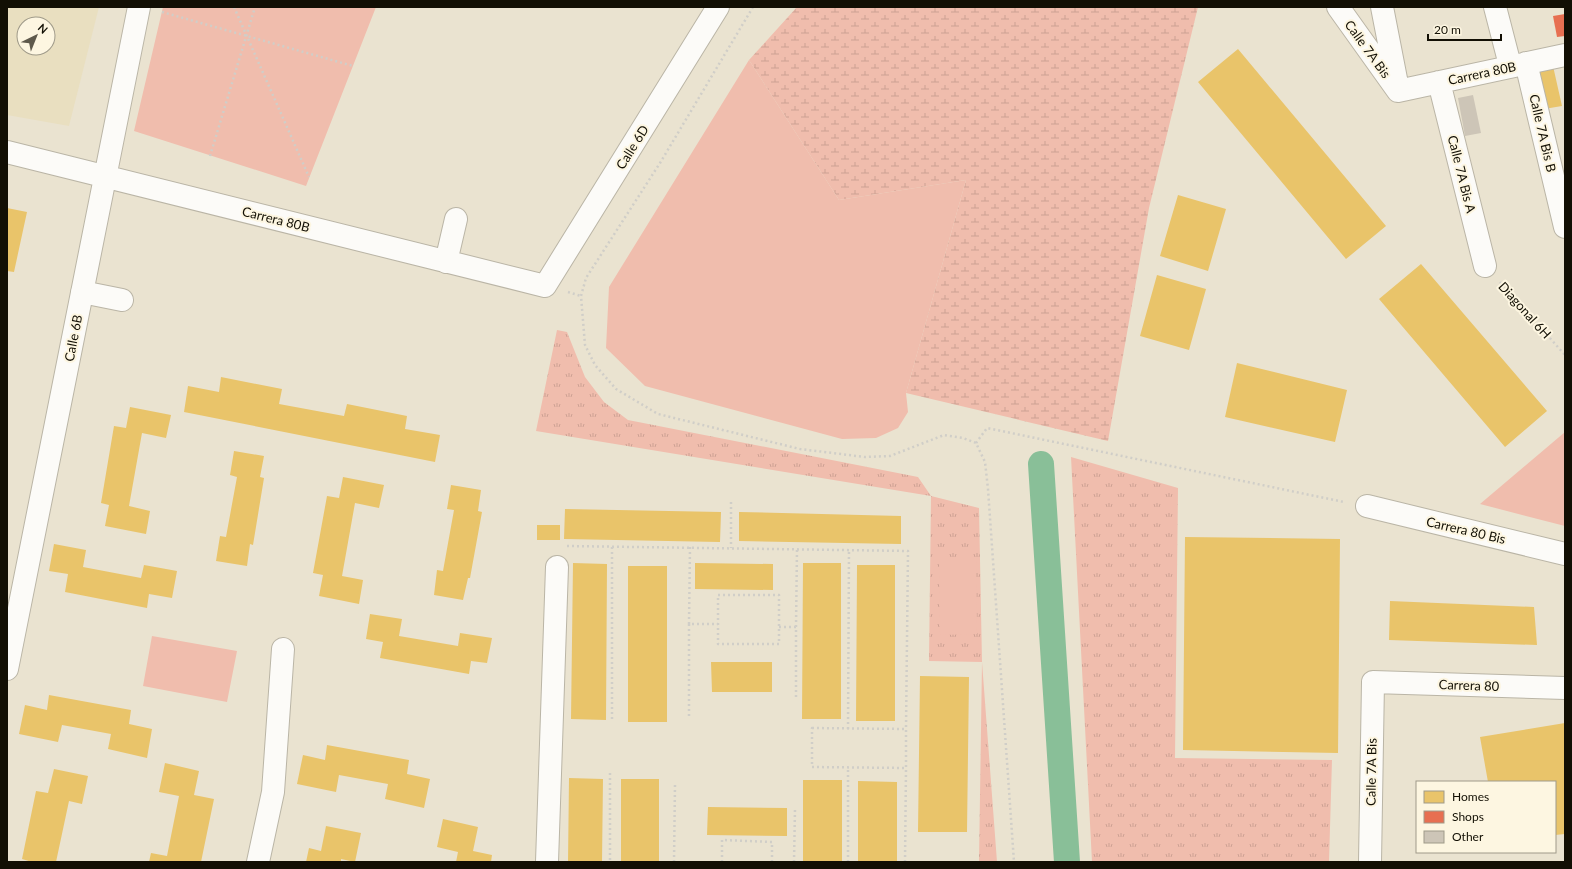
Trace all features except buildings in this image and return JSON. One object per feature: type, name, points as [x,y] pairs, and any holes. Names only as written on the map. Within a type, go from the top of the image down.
[{"type":"street","name":"Calle 6B","points":[[7,669],[13,605],[82,292],[139,7]]},
{"type":"street","name":"Calle 6D","points":[[545,286],[718,7]]},
{"type":"street","name":"Calle 7A Bis","points":[[1338,7],[1398,91]]},
{"type":"street","points":[[1382,7],[1398,91]]},
{"type":"street","name":"Calle 7A Bis B","points":[[1495,7],[1518,64],[1565,227]]},
{"type":"street","name":"Carrera 80B","points":[[1398,91],[1565,54]]},
{"type":"street","name":"Calle 7A Bis A","points":[[1440,82],[1485,266]]},
{"type":"street","name":"Carrera 80B","points":[[7,152],[545,286]]},
{"type":"street","points":[[446,262],[456,219]]},
{"type":"street","points":[[82,292],[122,300]]},
{"type":"street","name":"Carrera 80 Bis","points":[[1366,506],[1565,554]]},
{"type":"street","points":[[547,862],[557,567]]},
{"type":"street","points":[[258,862],[272,792],[283,649]]},
{"type":"street","name":"Calle 7A Bis","points":[[1370,862],[1373,682]]},
{"type":"street","name":"Carrera 80","points":[[1373,682],[1565,688]]},
{"type":"path","points":[[234,7],[310,177]]},
{"type":"path","points":[[210,156],[255,7]]},
{"type":"path","points":[[753,7],[660,163],[586,278],[581,296],[585,345],[595,365],[616,389],[658,414],[800,449],[865,457],[890,456],[944,435],[963,438],[976,443],[985,462],[988,489],[1014,862]]},
{"type":"path","points":[[162,12],[353,66]]},
{"type":"path","name":"Diagonal 6H","points":[[1485,266],[1565,355]]},
{"type":"path","points":[[976,443],[987,428],[1366,506]]},
{"type":"path","points":[[731,502],[731,548]]},
{"type":"path","points":[[557,567],[558,547],[571,545],[908,551],[905,862]]},
{"type":"path","points":[[612,546],[612,719]]},
{"type":"path","points":[[689,716],[690,547]]},
{"type":"path","points":[[796,697],[797,549]]},
{"type":"path","points":[[848,729],[849,550]]},
{"type":"path","points":[[718,594],[779,595],[779,644],[718,644],[718,624],[718,594]]},
{"type":"path","points":[[689,624],[718,624]]},
{"type":"path","points":[[779,627],[796,627]]},
{"type":"path","points":[[906,729],[812,728],[812,767],[906,768]]},
{"type":"path","points":[[848,767],[848,862]]},
{"type":"path","points":[[610,773],[610,862]]},
{"type":"path","points":[[674,862],[675,784]]},
{"type":"path","points":[[794,862],[795,809]]},
{"type":"path","points":[[722,862],[722,840],[772,842],[772,862]]},
{"type":"shaded area","points":[[7,7],[99,7],[69,126],[7,115]]},
{"type":"green space","points":[[163,7],[376,7],[306,186],[134,131]]},
{"type":"green space","points":[[797,7],[1198,7],[1149,208],[1108,441],[906,393],[966,180],[839,200],[749,60]]},
{"type":"green space","points":[[749,60],[839,200],[966,180],[906,393],[908,412],[898,428],[876,438],[842,439],[645,386],[606,348],[609,287]]},
{"type":"green space","points":[[557,330],[567,332],[585,377],[604,402],[628,420],[918,477],[931,496],[536,431]]},
{"type":"green space","points":[[1565,432],[1565,526],[1480,504]]},
{"type":"green space","points":[[1071,457],[1178,488],[1175,758],[1332,760],[1329,862],[1092,862]]},
{"type":"green space","points":[[931,496],[979,508],[982,662],[929,661]]},
{"type":"green space","points":[[939,558],[976,558],[977,634],[940,635]]},
{"type":"green space","points":[[152,636],[237,651],[227,702],[143,686]]},
{"type":"green space","points":[[982,662],[997,862],[979,862]]},
{"type":"waterway","points":[[1041,464],[1067,862]]}]
